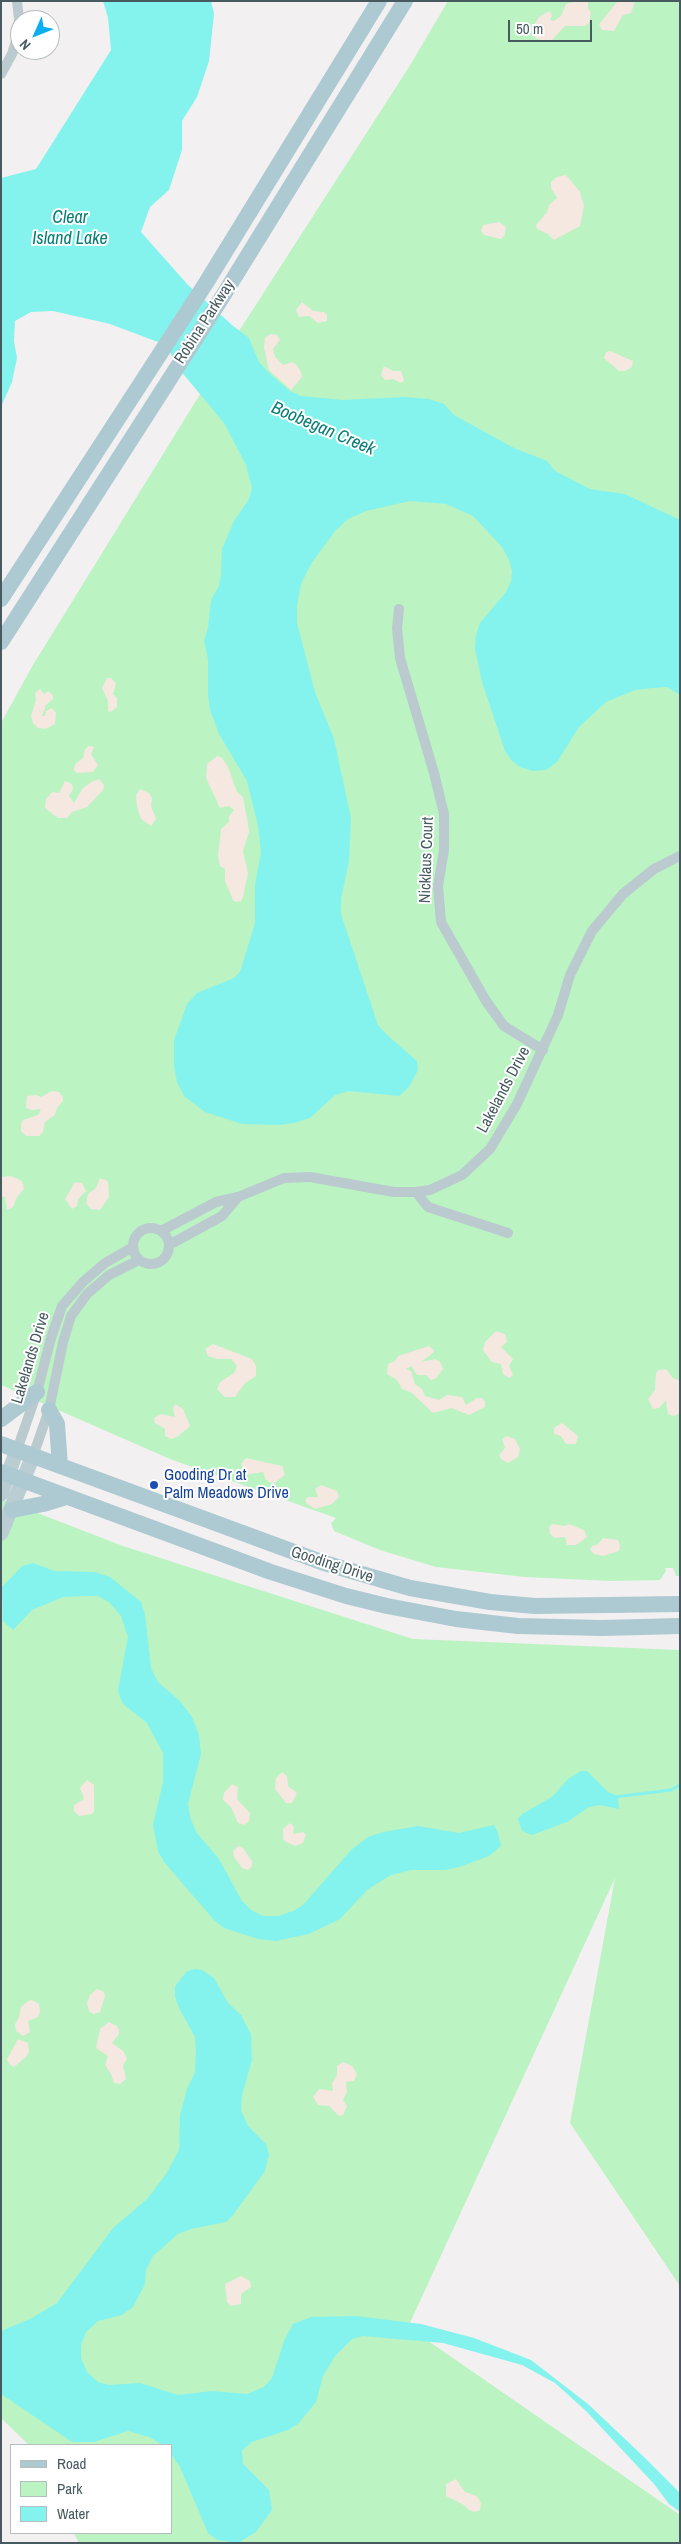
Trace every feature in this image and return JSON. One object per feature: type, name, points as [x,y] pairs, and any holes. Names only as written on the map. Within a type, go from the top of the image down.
[{"type":"main road","name":"Robina Parkway","points":[[1,600],[206,283],[379,1]]},
{"type":"main road","name":"Robina Parkway","points":[[1,642],[221,299],[406,1]]},
{"type":"main road","points":[[1,1419],[38,1392]]},
{"type":"main road","points":[[49,1410],[57,1424],[60,1466]]},
{"type":"main road","name":"Gooding Drive","points":[[1,1444],[316,1560],[410,1588],[490,1602],[535,1606],[680,1604]]},
{"type":"main road","name":"Gooding Drive","points":[[4,1473],[315,1587],[419,1613],[518,1626],[602,1628],[680,1626]]},
{"type":"main road","points":[[12,1510],[44,1504],[66,1497]]},
{"type":"street","points":[[1,74],[12,54],[20,28],[17,1]]},
{"type":"street","name":"Nicklaus Court","points":[[399,609],[397,628],[400,658],[434,772],[444,814],[444,850],[438,886],[441,922],[486,1001],[504,1026],[543,1050]]},
{"type":"street","name":"Lakelands Drive","points":[[161,1232],[216,1202],[238,1197],[284,1178],[310,1177],[394,1192],[416,1192],[430,1190],[462,1175],[490,1149],[517,1104],[558,1015],[570,975],[592,931],[623,894],[654,869],[680,856]]},
{"type":"street","points":[[416,1192],[428,1207],[508,1233]]},
{"type":"street","points":[[168,1245],[222,1216],[238,1197]]},
{"type":"street","points":[[150,1228],[161,1232],[168,1245],[166,1255],[159,1262],[149,1264],[139,1260],[133,1247],[136,1236],[150,1228]]},
{"type":"street","name":"Lakelands Drive","points":[[17,1450],[38,1392],[51,1338],[62,1306],[82,1282],[105,1263],[133,1247]]},
{"type":"street","name":"Lakelands Drive","points":[[33,1456],[49,1410],[63,1342],[71,1316],[87,1294],[109,1275],[139,1260]]},
{"type":"street","points":[[1,1494],[4,1473],[17,1450]]},
{"type":"street","points":[[1,1533],[33,1456]]},
{"type":"green space","points":[[448,1],[680,1],[680,1576],[676,1576],[673,1568],[665,1568],[666,1571],[660,1580],[611,1581],[525,1577],[436,1567],[380,1550],[334,1531],[331,1523],[336,1518],[170,1459],[1,1385],[1,723],[33,665],[239,331],[409,67]]},
{"type":"green space","points":[[1,1499],[123,1546],[413,1639],[680,1650],[680,2286],[570,2123],[615,1878],[408,2327],[680,2515],[680,2543],[79,2543],[74,2534],[172,2534],[172,2444],[28,2444],[1,2418]]},
{"type":"sand","points":[[588,1],[588,8],[591,13],[589,23],[585,26],[565,26],[552,40],[545,41],[535,38],[531,30],[539,17],[549,11],[552,15],[550,20],[554,21],[561,16],[566,4]]},
{"type":"sand","points":[[618,1],[635,1],[631,13],[623,15],[614,31],[602,30],[599,24]]},
{"type":"sand","points":[[566,175],[580,192],[584,206],[580,226],[554,240],[548,234],[537,229],[536,225],[547,212],[549,205],[557,198],[551,188],[551,182],[557,177]]},
{"type":"sand","points":[[499,222],[506,227],[505,235],[501,239],[484,235],[481,231],[483,225]]},
{"type":"sand","points":[[302,302],[313,311],[324,312],[327,315],[327,321],[318,323],[309,316],[299,317],[296,310]]},
{"type":"sand","points":[[270,334],[277,335],[280,340],[273,349],[275,357],[283,365],[292,362],[296,364],[301,372],[302,377],[291,390],[269,370],[264,348],[265,338]]},
{"type":"sand","points":[[610,351],[633,361],[632,367],[625,371],[619,371],[604,358],[606,352]]},
{"type":"sand","points":[[384,366],[393,371],[401,371],[404,380],[401,383],[393,379],[385,380],[381,375]]},
{"type":"sand","points":[[107,678],[111,678],[116,683],[113,694],[117,698],[117,707],[111,712],[108,711],[108,701],[102,688]]},
{"type":"sand","points":[[40,689],[44,694],[48,691],[53,695],[53,699],[46,705],[42,716],[45,716],[46,711],[52,708],[56,713],[55,724],[45,729],[38,728],[33,723],[31,716],[36,700],[35,693]]},
{"type":"sand","points":[[89,746],[94,747],[91,754],[98,765],[93,772],[76,773],[74,770],[75,764],[83,758],[85,749]]},
{"type":"sand","points":[[217,756],[222,758],[228,767],[237,792],[243,797],[248,824],[249,832],[243,851],[248,873],[243,897],[241,901],[236,902],[233,900],[225,881],[225,869],[220,866],[218,856],[221,829],[229,822],[229,816],[234,810],[229,806],[220,808],[206,778],[207,764]]},
{"type":"sand","points":[[99,779],[104,785],[103,790],[87,807],[72,812],[67,818],[58,818],[45,808],[46,799],[52,792],[59,793],[65,781],[72,784],[73,789],[69,796],[74,803],[82,789]]},
{"type":"sand","points":[[140,789],[149,793],[152,798],[151,806],[156,819],[151,826],[141,819],[137,807],[136,795]]},
{"type":"sand","points":[[52,1091],[59,1092],[63,1097],[63,1101],[57,1108],[55,1115],[45,1122],[43,1132],[39,1136],[26,1136],[21,1131],[23,1120],[38,1115],[41,1109],[31,1110],[26,1108],[27,1096],[36,1095],[41,1097]]},
{"type":"sand","points":[[11,1176],[22,1181],[24,1189],[17,1197],[13,1207],[7,1210],[5,1197],[1,1196],[1,1177]]},
{"type":"sand","points":[[100,1178],[108,1181],[109,1197],[100,1210],[91,1209],[86,1203],[88,1194],[96,1188]]},
{"type":"sand","points":[[75,1182],[82,1183],[86,1191],[78,1199],[77,1206],[72,1209],[65,1199]]},
{"type":"sand","points":[[496,1331],[505,1334],[507,1342],[501,1347],[513,1359],[509,1366],[513,1375],[509,1378],[503,1374],[501,1364],[492,1362],[483,1350],[485,1342]]},
{"type":"sand","points":[[213,1344],[252,1359],[256,1366],[256,1376],[245,1383],[235,1397],[225,1397],[217,1389],[220,1382],[234,1373],[237,1366],[231,1359],[217,1359],[208,1356],[205,1349]]},
{"type":"sand","points":[[429,1346],[434,1350],[433,1353],[421,1362],[435,1359],[440,1362],[443,1369],[436,1378],[431,1380],[426,1375],[417,1375],[411,1366],[406,1369],[411,1371],[415,1384],[422,1389],[425,1396],[439,1400],[447,1395],[462,1397],[466,1405],[477,1398],[482,1398],[485,1401],[485,1407],[469,1415],[452,1408],[433,1413],[412,1393],[402,1389],[397,1380],[387,1374],[388,1364],[395,1361],[398,1356]]},
{"type":"sand","points":[[666,1369],[673,1378],[680,1381],[680,1413],[674,1416],[668,1414],[666,1400],[659,1408],[653,1409],[648,1399],[655,1390],[656,1373],[659,1370]]},
{"type":"sand","points":[[175,1404],[183,1409],[190,1426],[177,1437],[171,1439],[165,1436],[165,1429],[155,1423],[154,1418],[161,1414],[175,1417],[173,1408]]},
{"type":"sand","points":[[562,1423],[578,1436],[576,1444],[566,1444],[561,1436],[554,1434],[554,1428]]},
{"type":"sand","points":[[507,1436],[515,1439],[520,1449],[518,1457],[508,1463],[501,1459],[499,1455],[505,1448],[502,1439]]},
{"type":"sand","points":[[246,1458],[282,1466],[285,1475],[273,1484],[266,1480],[263,1472],[245,1475],[241,1464]]},
{"type":"sand","points":[[321,1485],[337,1491],[339,1497],[332,1504],[315,1509],[307,1504],[305,1500],[308,1497],[318,1497],[315,1489]]},
{"type":"sand","points":[[552,1524],[565,1526],[569,1524],[584,1530],[587,1537],[576,1545],[567,1545],[565,1537],[555,1538],[550,1534],[549,1527]]},
{"type":"sand","points":[[603,1538],[618,1540],[619,1551],[603,1556],[594,1554],[590,1550],[592,1546],[598,1544]]},
{"type":"sand","points":[[282,1772],[287,1776],[288,1786],[297,1793],[292,1803],[286,1803],[275,1789],[276,1778]]},
{"type":"sand","points":[[87,1780],[94,1785],[94,1811],[92,1814],[79,1816],[74,1811],[74,1805],[84,1799],[80,1788]]},
{"type":"sand","points":[[232,1784],[238,1787],[237,1799],[250,1813],[249,1821],[244,1825],[238,1823],[231,1807],[223,1800],[224,1793]]},
{"type":"sand","points":[[290,1823],[294,1827],[293,1834],[303,1832],[306,1835],[303,1843],[295,1846],[283,1839],[283,1829]]},
{"type":"sand","points":[[238,1846],[243,1848],[252,1861],[252,1866],[248,1870],[242,1868],[234,1857],[233,1851]]},
{"type":"sand","points":[[97,1989],[104,1992],[105,1996],[100,2012],[93,2014],[89,2011],[87,2003],[90,1995]]},
{"type":"sand","points":[[32,2000],[39,2004],[40,2011],[38,2017],[28,2021],[30,2032],[23,2036],[16,2031],[15,2024],[21,2007]]},
{"type":"sand","points":[[109,2022],[117,2026],[119,2030],[119,2034],[112,2043],[123,2051],[127,2058],[123,2066],[126,2079],[120,2084],[114,2083],[105,2065],[108,2056],[96,2048],[100,2029]]},
{"type":"sand","points":[[18,2039],[28,2043],[29,2051],[27,2056],[14,2067],[9,2064],[7,2059]]},
{"type":"sand","points":[[343,2062],[352,2066],[357,2074],[354,2081],[346,2082],[347,2092],[343,2100],[347,2106],[343,2115],[339,2116],[329,2106],[318,2105],[313,2097],[319,2089],[333,2091],[332,2083],[337,2075],[337,2066]]},
{"type":"sand","points":[[241,2276],[250,2281],[251,2287],[241,2294],[241,2304],[231,2306],[227,2302],[225,2284]]},
{"type":"sand","points":[[456,2479],[465,2492],[477,2496],[481,2503],[480,2510],[474,2512],[469,2510],[464,2505],[446,2496],[446,2484]]},
{"type":"water","points":[[103,1],[211,1],[214,14],[209,61],[197,97],[182,121],[182,150],[169,190],[150,207],[141,232],[188,285],[249,338],[259,362],[268,372],[290,391],[301,396],[343,400],[405,397],[429,399],[444,404],[454,415],[514,448],[547,461],[555,471],[590,489],[625,494],[680,520],[680,695],[667,687],[652,688],[635,690],[606,702],[579,727],[557,762],[546,770],[533,771],[520,767],[511,760],[505,751],[482,682],[475,649],[476,635],[480,623],[506,592],[511,581],[512,571],[502,547],[473,516],[446,504],[410,501],[366,511],[348,519],[335,531],[311,564],[301,584],[297,606],[297,623],[315,692],[334,739],[351,818],[349,861],[341,899],[341,914],[378,1025],[417,1061],[418,1070],[409,1087],[399,1096],[349,1091],[335,1095],[310,1118],[294,1123],[279,1125],[242,1124],[205,1112],[184,1096],[177,1082],[174,1067],[174,1040],[187,1004],[197,993],[234,978],[240,972],[255,923],[255,884],[261,853],[258,826],[247,781],[219,734],[210,710],[208,659],[204,641],[208,628],[211,600],[219,586],[222,549],[234,521],[249,499],[252,488],[246,465],[224,423],[179,369],[166,345],[110,324],[53,311],[31,312],[15,321],[14,341],[17,358],[12,382],[1,407],[1,178],[36,169],[111,50],[108,18]]},
{"type":"water","points":[[33,1563],[54,1571],[95,1572],[110,1577],[141,1602],[145,1614],[151,1668],[158,1682],[180,1701],[192,1717],[199,1735],[201,1754],[188,1804],[190,1817],[196,1832],[219,1859],[242,1901],[251,1910],[263,1916],[278,1916],[293,1911],[303,1905],[351,1850],[368,1837],[383,1832],[418,1826],[459,1833],[494,1825],[501,1846],[489,1856],[459,1867],[445,1870],[411,1870],[391,1875],[367,1890],[340,1919],[309,1934],[276,1941],[258,1939],[224,1928],[214,1920],[164,1862],[158,1851],[153,1825],[163,1782],[163,1753],[147,1723],[123,1704],[120,1697],[118,1690],[128,1637],[121,1616],[110,1603],[98,1596],[63,1597],[32,1610],[13,1630],[3,1621],[2,1587],[22,1566]]},
{"type":"water","points":[[581,1771],[587,1771],[608,1792],[618,1796],[619,1809],[600,1805],[589,1807],[567,1822],[532,1835],[522,1831],[518,1819],[522,1814],[552,1797],[568,1779]]},
{"type":"water","points":[[202,1970],[214,1978],[228,2003],[241,2015],[251,2034],[252,2060],[242,2095],[241,2110],[248,2126],[266,2144],[269,2155],[265,2171],[226,2222],[191,2229],[178,2234],[153,2256],[146,2270],[145,2284],[133,2307],[122,2315],[98,2321],[86,2332],[81,2345],[81,2358],[87,2372],[98,2382],[109,2385],[140,2383],[178,2395],[212,2391],[247,2394],[264,2387],[272,2378],[284,2341],[293,2324],[311,2317],[356,2316],[421,2324],[474,2338],[531,2360],[588,2404],[680,2493],[680,2512],[669,2504],[654,2484],[586,2411],[555,2383],[522,2365],[443,2343],[363,2336],[352,2339],[335,2356],[323,2376],[316,2402],[298,2424],[288,2430],[252,2442],[242,2450],[243,2464],[269,2490],[272,2510],[256,2532],[238,2543],[217,2540],[208,2533],[180,2467],[172,2455],[172,2444],[161,2444],[149,2437],[128,2431],[94,2442],[72,2442],[1,2394],[1,2331],[30,2319],[57,2303],[113,2228],[147,2199],[166,2174],[179,2150],[180,2115],[187,2089],[195,2072],[196,2053],[195,2037],[175,1997],[175,1986],[187,1971]]},
{"type":"waterway","points":[[614,1797],[671,1790],[680,1785]]},
{"type":"place","name":"Gooding Dr at Palm Meadows Drive","points":[[154,1485]]},
{"type":"water label","name":"Clear Island Lake","points":[[70,228]]},
{"type":"water label","name":"Boobegan Creek","points":[[323,429]]}]
